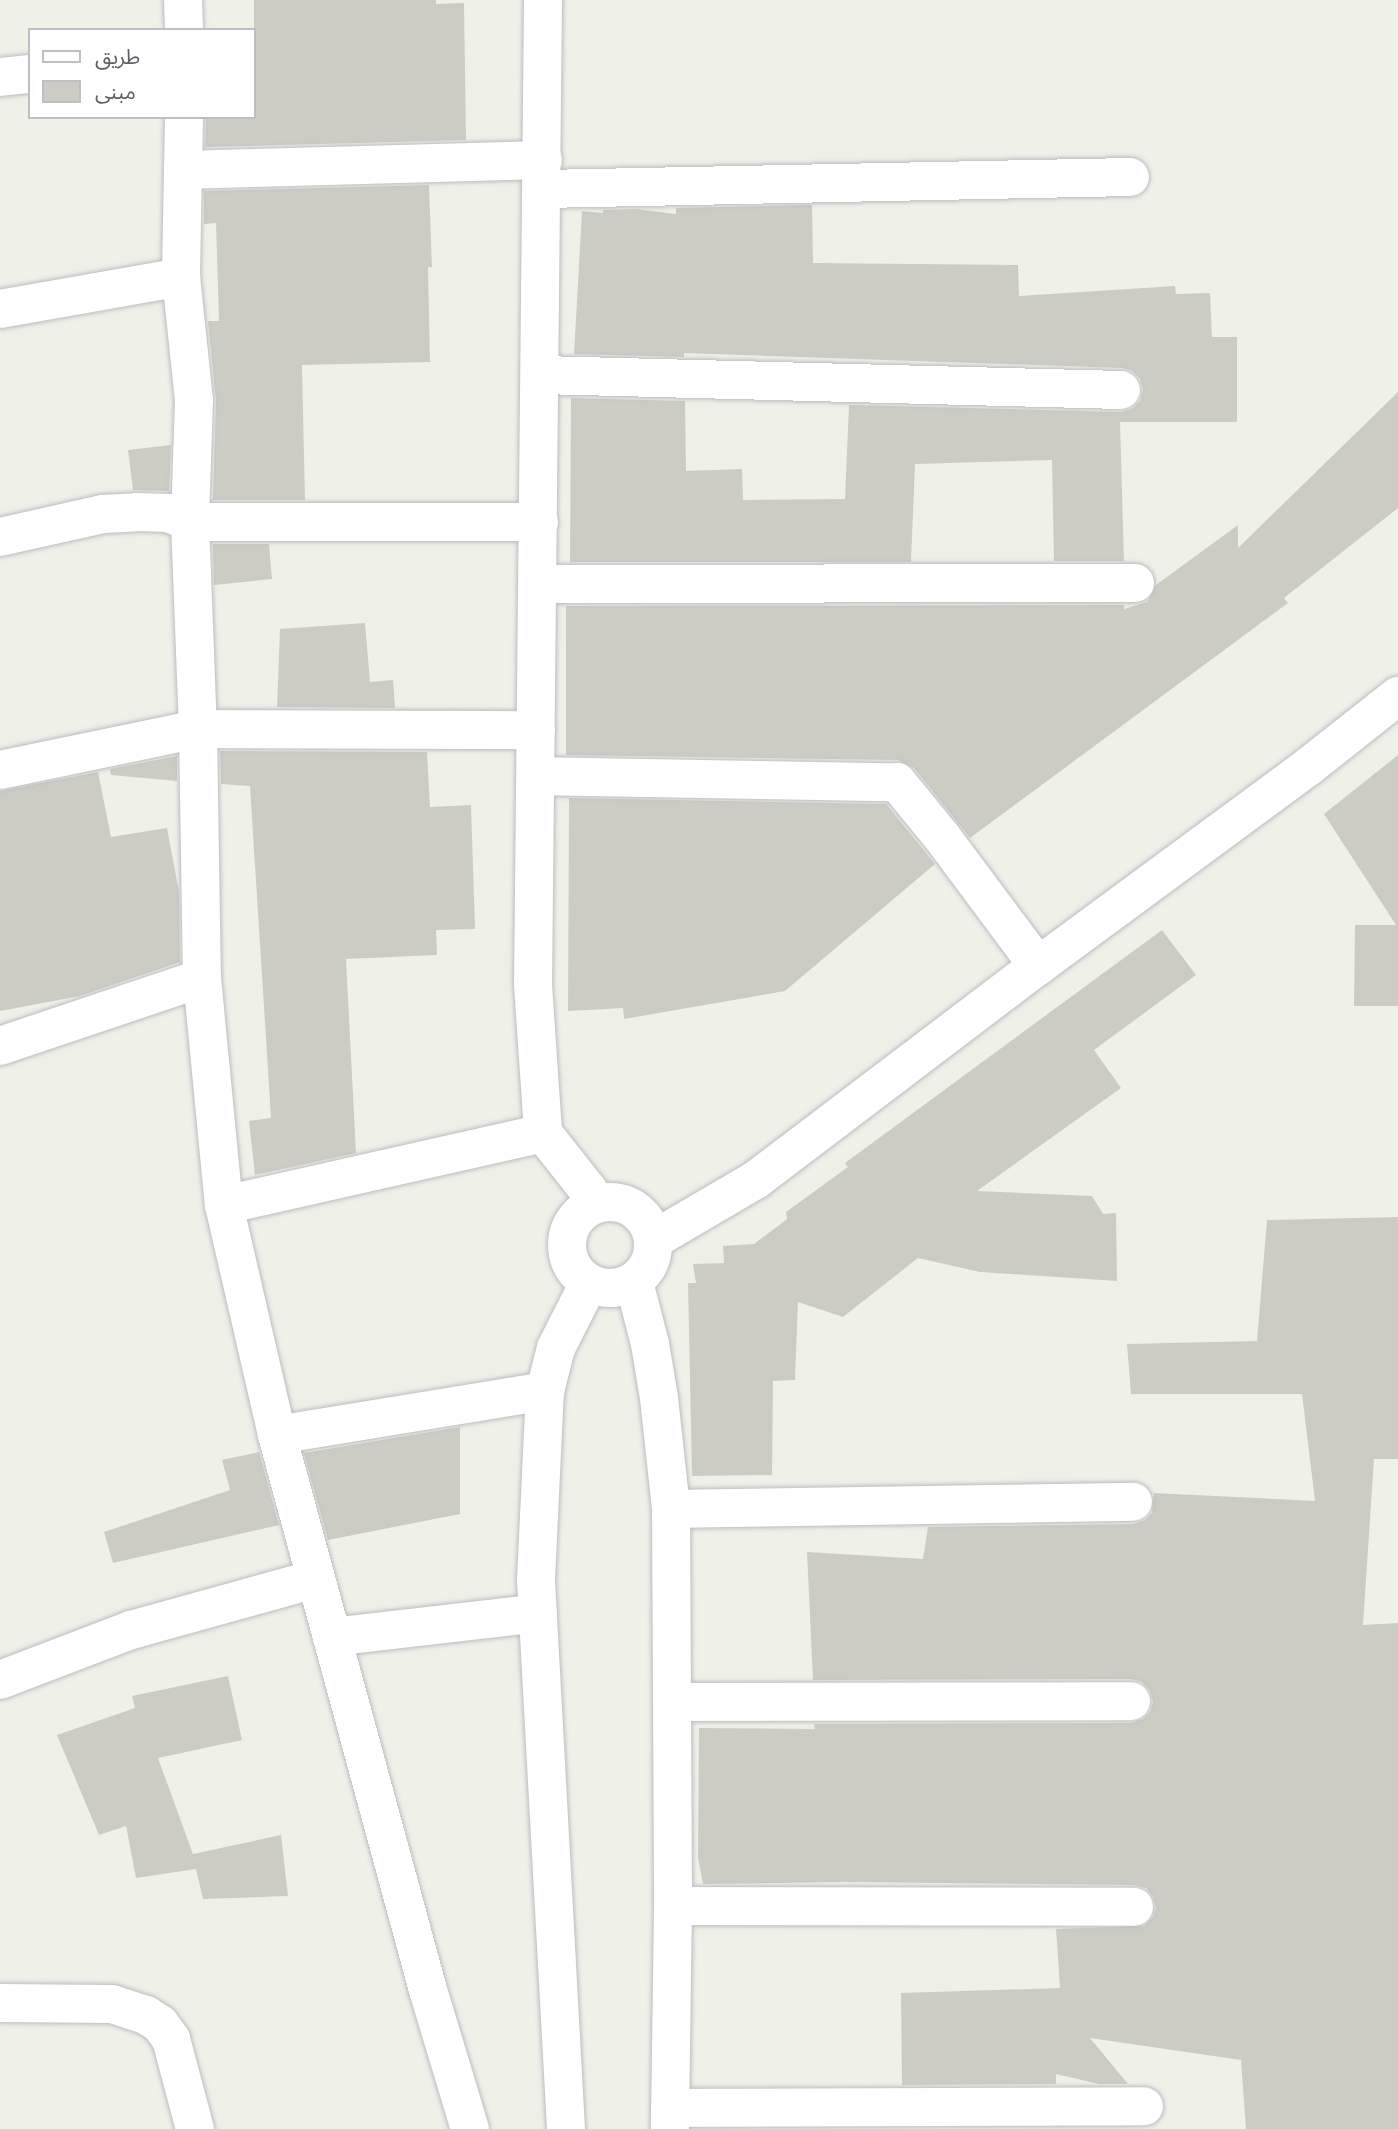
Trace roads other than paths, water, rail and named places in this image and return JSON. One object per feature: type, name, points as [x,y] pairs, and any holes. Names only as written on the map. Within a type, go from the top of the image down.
[{"type":"street","points":[[183,0],[184,28]]},
{"type":"street","points":[[543,0],[533,985],[543,1133],[588,1190],[594,1205]]},
{"type":"street","points":[[0,77],[28,74]]},
{"type":"street","points":[[184,119],[181,277],[194,400],[190,522],[198,729],[202,978],[224,1205],[277,1435],[315,1579],[428,1990],[470,2129]]},
{"type":"street","points":[[183,170],[1130,177]]},
{"type":"street","points":[[0,309],[181,277]]},
{"type":"street","points":[[541,375],[1121,390]]},
{"type":"street","points":[[0,537],[103,514],[168,513],[190,522],[539,522]]},
{"type":"street","points":[[538,584],[1135,583]]},
{"type":"street","points":[[653,1240],[757,1179],[1038,966],[1308,767],[1398,696]]},
{"type":"street","points":[[0,770],[198,729],[536,730]]},
{"type":"street","points":[[536,776],[897,782],[943,837],[1038,966]]},
{"type":"street","points":[[0,1046],[202,978]]},
{"type":"street","points":[[224,1205],[543,1133]]},
{"type":"street","points":[[609,1202],[639,1212],[648,1225],[653,1240],[652,1256],[646,1271],[634,1282],[604,1288],[589,1283],[577,1272],[569,1258],[567,1242],[571,1227],[580,1214],[594,1205],[609,1202]]},
{"type":"street","points":[[634,1282],[650,1344],[659,1398],[671,1509],[673,1906],[670,2119],[1144,2106]]},
{"type":"street","points":[[566,2129],[536,1580],[545,1391],[556,1349],[589,1283]]},
{"type":"street","points":[[277,1435],[545,1391]]},
{"type":"street","points":[[671,1509],[1133,1502]]},
{"type":"street","points":[[0,1681],[131,1630],[315,1579]]},
{"type":"street","points":[[332,1637],[538,1613]]},
{"type":"street","points":[[672,1702],[1131,1701]]},
{"type":"street","points":[[673,1906],[1134,1907]]},
{"type":"street","points":[[0,2003],[111,2004],[146,2015],[160,2024],[171,2039],[195,2129]]}]
